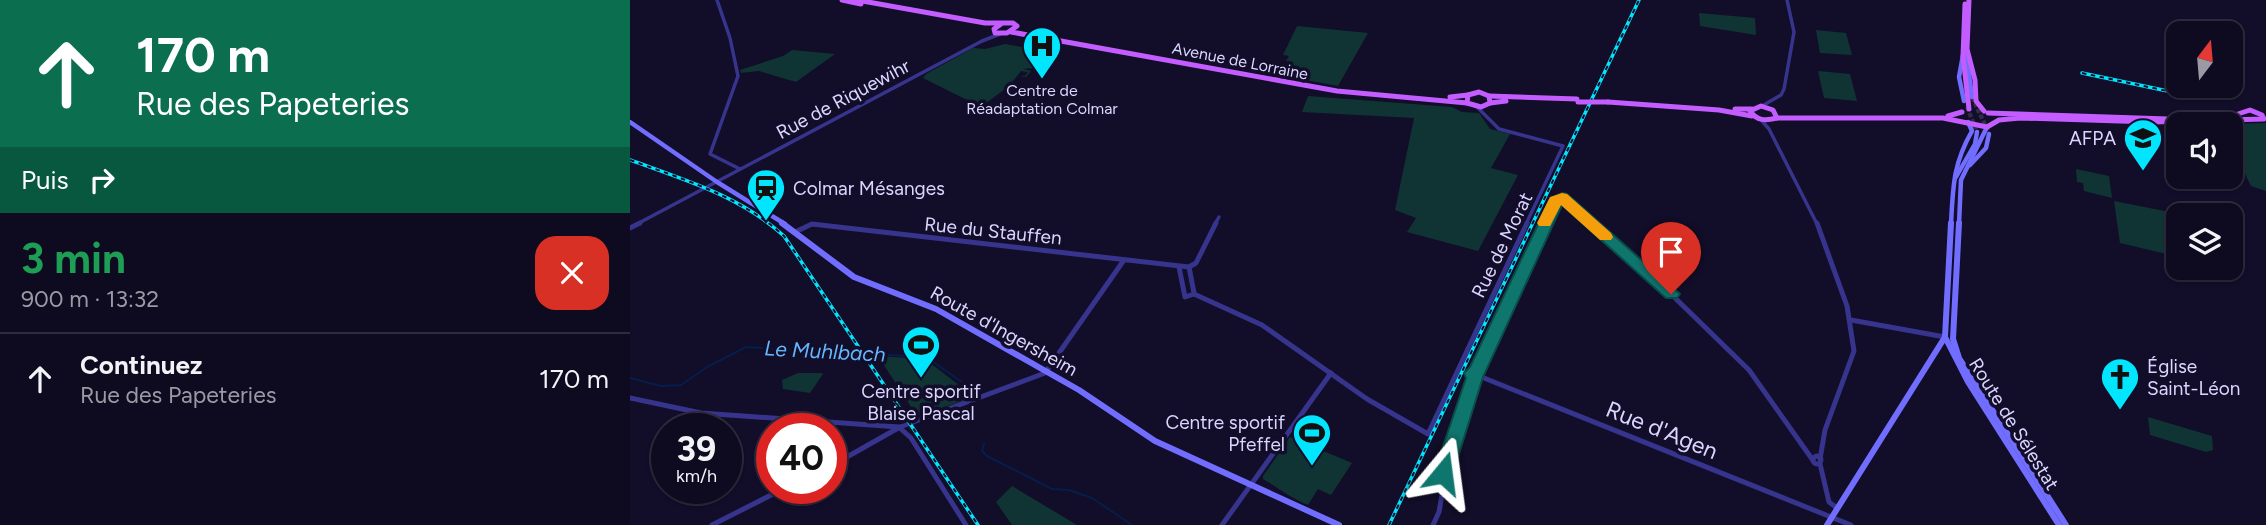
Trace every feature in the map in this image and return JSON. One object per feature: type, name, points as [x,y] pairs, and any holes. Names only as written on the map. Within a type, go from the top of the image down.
[{"type":"main road","name":"Avenue de Lorraine","points":[[842,0],[996,32],[1011,32],[1326,89],[1467,103],[1477,107]]},
{"type":"main road","name":"Avenue de Lorraine","points":[[857,0],[1001,24],[1011,22],[1030,31],[1317,85],[1404,94],[1468,96],[1479,92],[1489,96]]},
{"type":"main road","points":[[1967,0],[1965,52],[1966,90],[1971,104],[1969,109]]},
{"type":"main road","points":[[996,32],[1001,24]]},
{"type":"main road","points":[[1011,32],[1017,26]]},
{"type":"main road","points":[[1965,52],[1972,97]]},
{"type":"main road","points":[[1964,101],[1959,77],[1965,52]]},
{"type":"main road","points":[[1965,52],[1975,80],[1976,101],[1995,121]]},
{"type":"main road","points":[[1467,103],[1468,96]]},
{"type":"main road","points":[[1489,104],[1489,96],[1578,101]]},
{"type":"main road","points":[[1477,107],[1489,104],[1607,101],[1752,112],[1761,106],[1774,115],[1878,120],[1943,118],[1968,122],[1988,130]]},
{"type":"main road","points":[[1752,112],[1762,121],[1774,115],[1876,118],[1953,115],[1969,109],[1986,112],[2166,118]]},
{"type":"main road","points":[[2251,119],[2243,113],[2246,110],[2266,117]]},
{"type":"main road","points":[[1827,525],[1939,349],[1949,338],[1956,160],[1972,131],[1962,112]]},
{"type":"main road","points":[[1954,231],[1961,180],[1967,167],[1982,155],[1989,141],[1988,130],[1995,121],[2035,117],[2132,122],[2266,117]]},
{"type":"main road","name":"Route d'Ingersheim","points":[[630,122],[795,232],[854,277],[936,309],[1079,390],[1155,440],[1339,525]]},
{"type":"main road","points":[[1955,180],[1975,144],[1978,132]]},
{"type":"main road","name":"Route de Sélestat","points":[[1949,338],[1951,354],[2059,525]]},
{"type":"main road","name":"Route de Sélestat","points":[[1949,338],[1959,358],[2066,525]]},
{"type":"main road","points":[[1939,349],[1951,354]]},
{"type":"street","points":[[717,0],[730,38],[737,81],[710,154],[741,169]]},
{"type":"street","points":[[1761,106],[1772,102],[1783,92],[1794,32],[1792,12],[1787,0]]},
{"type":"street","name":"Rue de Riquewihr","points":[[630,228],[996,32]]},
{"type":"street","points":[[1772,102],[1774,139]]},
{"type":"street","points":[[1486,116],[1489,104]]},
{"type":"street","name":"Rue de Morat","points":[[1331,373],[1394,418],[1428,434],[1563,148],[1558,143],[1499,129],[1477,107]]},
{"type":"street","points":[[1762,121],[1814,216],[1851,320],[1854,351],[1816,460]]},
{"type":"street","points":[[1433,525],[1443,504],[1441,491],[1449,453],[1477,375],[1553,204],[1562,197],[1671,294],[1749,370],[1816,460],[1829,502],[1837,508]]},
{"type":"street","points":[[1194,293],[1189,267],[1196,262],[1219,217]]},
{"type":"street","name":"Rue du Stauffen","points":[[795,232],[812,224],[1189,267]]},
{"type":"street","points":[[847,457],[900,427],[1045,373],[1124,260]]},
{"type":"street","points":[[1179,267],[1185,297],[1194,293],[1256,322],[1331,373],[1222,525]]},
{"type":"street","points":[[1851,320],[1949,338]]},
{"type":"street","name":"Rue d'Agen","points":[[1477,375],[1851,525]]},
{"type":"street","points":[[630,398],[701,413],[900,427],[911,438],[967,525]]},
{"type":"street","points":[[712,525],[756,503]]},
{"type":"green space","points":[[1699,13],[1755,18],[1756,35],[1700,26]]},
{"type":"green space","points":[[1297,26],[1368,33],[1338,86],[1284,76],[1293,62],[1286,61],[1289,56],[1283,55]]},
{"type":"green space","points":[[1816,30],[1846,33],[1852,55],[1820,53]]},
{"type":"green space","points":[[1005,44],[1045,51],[1033,68],[1023,69],[1031,71],[1026,77],[1019,76],[1025,76],[1028,72],[1021,71],[1009,86],[981,107],[923,78],[973,48],[985,49]]},
{"type":"green space","points":[[792,50],[835,54],[796,82],[759,71],[741,73],[740,70],[783,56]]},
{"type":"green space","points":[[1818,71],[1850,74],[1857,101],[1824,98]]},
{"type":"green space","points":[[1308,96],[1452,107],[1462,112],[1479,113],[1490,129],[1510,134],[1491,168],[1518,175],[1478,251],[1407,232],[1416,218],[1395,210],[1414,118],[1302,112]]},
{"type":"green space","points":[[2266,123],[2266,191],[2251,186],[2243,170],[2243,124]]},
{"type":"green space","points":[[2076,169],[2109,176],[2112,198],[2084,191],[2083,183],[2077,182]]},
{"type":"green space","points":[[2114,201],[2166,211],[2166,254],[2120,243]]},
{"type":"green space","name":"Centre sportif Blaise Pascal","points":[[878,356],[925,359],[964,389],[963,401],[917,416]]},
{"type":"green space","points":[[798,373],[823,374],[810,393],[783,389],[782,380]]},
{"type":"green space","points":[[2148,417],[2212,436],[2213,450],[2206,452],[2150,435]]},
{"type":"green space","name":"Centre sportif Pfeffel","points":[[1290,437],[1352,463],[1331,495],[1318,489],[1308,505],[1263,479]]},
{"type":"green space","points":[[1012,486],[1077,525],[1012,525],[996,502]]},
{"type":"waterway","name":"Le Muhlbach","points":[[630,378],[661,386],[681,385],[707,367],[746,347],[926,357],[966,385],[966,399]]},
{"type":"waterway","name":"Le Muhlbach","points":[[984,444],[982,451],[987,456],[1052,489],[1069,490],[1092,498],[1132,525]]},
{"type":"tunnel","points":[[1972,97],[1988,131]]},
{"type":"tunnel","points":[[1967,107],[1977,132]]},
{"type":"railway","points":[[1389,525],[1639,0]]},
{"type":"railway","points":[[2082,73],[2166,91]]},
{"type":"railway","points":[[630,160],[711,190],[749,210],[784,236],[978,525]]},
{"type":"slow traffic","points":[[1545,223],[1555,200],[1562,197],[1606,237]]},
{"type":"place","name":"Centre de Réadaptation Colmar","points":[[1042,80]]},
{"type":"place","name":"AFPA","points":[[2143,172]]},
{"type":"place","name":"Colmar Mésanges","points":[[766,222]]},
{"type":"place","name":"Centre sportif Blaise Pascal","points":[[921,379]]},
{"type":"place","name":"Église Saint-Léon","points":[[2120,411]]},
{"type":"place","name":"Centre sportif Pfeffel","points":[[1312,467]]},
{"type":"route","points":[[1443,473],[1460,415],[1475,378],[1472,373],[1477,372],[1555,200],[1562,197],[1671,294]]}]
